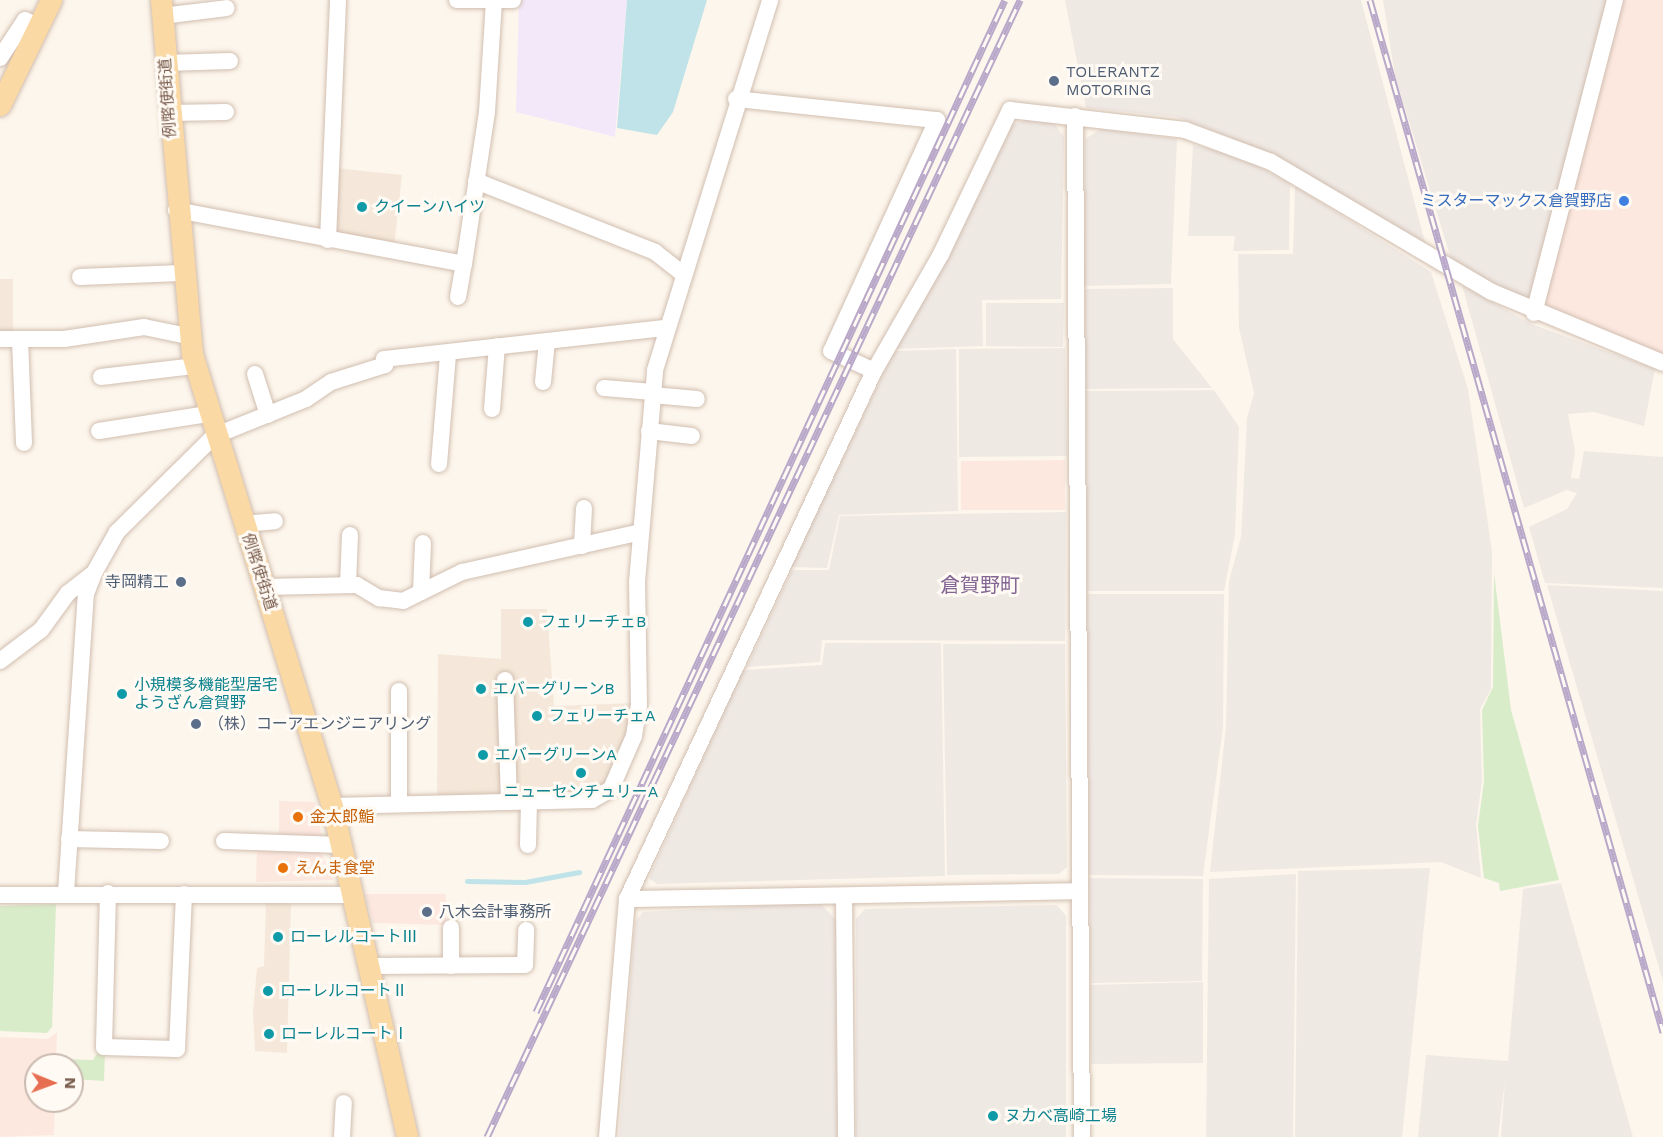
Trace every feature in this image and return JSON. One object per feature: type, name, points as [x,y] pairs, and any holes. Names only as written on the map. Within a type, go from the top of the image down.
[{"type":"main road","points":[[0,105],[51,0]]},
{"type":"main road","name":"例幣使街道","points":[[161,8],[181,273],[188,336],[214,436],[332,806],[407,1137]]},
{"type":"street","points":[[328,240],[338,0]]},
{"type":"street","points":[[457,0],[513,0]]},
{"type":"street","points":[[332,806],[509,802],[603,797],[634,736],[641,532],[653,394],[665,328],[736,99],[770,0]]},
{"type":"street","points":[[1534,314],[1615,0]]},
{"type":"street","points":[[458,297],[476,182],[494,1]]},
{"type":"street","points":[[161,8],[227,8]]},
{"type":"street","points":[[0,58],[26,20],[38,26]]},
{"type":"street","points":[[166,63],[230,61]]},
{"type":"street","points":[[736,99],[937,120],[831,351],[874,371]]},
{"type":"street","points":[[607,1137],[627,899],[874,371],[941,254],[1010,110],[1185,130],[1271,162],[1534,314],[1663,363]]},
{"type":"street","points":[[170,113],[226,112]]},
{"type":"street","points":[[1075,116],[1082,1137]]},
{"type":"street","points":[[476,182],[655,252],[682,273]]},
{"type":"street","points":[[176,210],[464,264]]},
{"type":"street","points":[[80,277],[181,273]]},
{"type":"street","points":[[0,339],[144,327],[188,336]]},
{"type":"street","points":[[66,893],[86,594],[94,573],[117,532],[214,436],[268,415],[331,382],[385,365],[384,359],[448,354],[496,346],[665,328]]},
{"type":"street","points":[[20,339],[24,443]]},
{"type":"street","points":[[543,382],[547,341]]},
{"type":"street","points":[[492,409],[496,346]]},
{"type":"street","points":[[438,464],[448,354]]},
{"type":"street","points":[[101,377],[195,366]]},
{"type":"street","points":[[255,374],[268,415]]},
{"type":"street","points":[[604,388],[697,399]]},
{"type":"street","points":[[99,431],[208,414]]},
{"type":"street","points":[[650,431],[692,436]]},
{"type":"street","points":[[582,546],[584,508]]},
{"type":"street","points":[[243,524],[275,521]]},
{"type":"street","points":[[264,587],[348,585],[403,601],[462,572],[641,532]]},
{"type":"street","points":[[348,585],[350,535]]},
{"type":"street","points":[[421,591],[423,543]]},
{"type":"street","points":[[0,661],[41,630],[68,593],[94,573]]},
{"type":"street","points":[[506,680],[509,802]]},
{"type":"street","points":[[399,691],[399,804]]},
{"type":"street","points":[[528,845],[530,801]]},
{"type":"street","points":[[69,839],[161,841]]},
{"type":"street","points":[[224,841],[341,845]]},
{"type":"street","points":[[627,899],[1079,891]]},
{"type":"street","points":[[0,895],[66,893],[353,895]]},
{"type":"street","points":[[108,893],[104,1047],[177,1049],[184,894]]},
{"type":"street","points":[[844,896],[846,1137]]},
{"type":"street","points":[[451,928],[451,966]]},
{"type":"street","points":[[368,966],[525,965],[526,930]]},
{"type":"street","points":[[342,1137],[345,1103]]},
{"type":"shaded area","points":[[519,0],[627,0],[615,137],[516,112]]},
{"type":"shaded area","points":[[1065,0],[1361,0],[1426,246],[1247,144],[1177,117],[1086,108]]},
{"type":"shaded area","points":[[1383,0],[1607,0],[1530,304],[1452,262],[1395,76]]},
{"type":"shaded area","name":"ミスターマックス倉賀野店","points":[[1621,0],[1663,0],[1663,355],[1546,313],[1543,301]]},
{"type":"shaded area","points":[[1026,120],[1054,123],[1064,137],[1061,299],[982,300],[983,346],[895,349],[1011,125]]},
{"type":"shaded area","points":[[1101,129],[1177,139],[1171,284],[1084,286],[1085,139]]},
{"type":"shaded area","points":[[1193,145],[1242,157],[1290,184],[1289,250],[1233,251],[1235,236],[1188,236]]},
{"type":"shaded area","points":[[336,168],[402,175],[394,248],[331,237]]},
{"type":"shaded area","points":[[1295,186],[1431,272],[1468,389],[1492,551],[1491,689],[1480,709],[1482,781],[1476,825],[1481,878],[1441,862],[1210,872],[1226,726],[1229,581],[1241,537],[1247,418],[1254,393],[1239,328],[1238,254],[1293,254]]},
{"type":"shaded area","points":[[0,279],[13,279],[13,334],[0,334]]},
{"type":"shaded area","points":[[1462,285],[1531,324],[1655,369],[1644,426],[1594,412],[1568,414],[1575,451],[1571,478],[1579,479],[1584,451],[1663,457],[1663,588],[1545,583],[1529,527],[1567,509],[1577,493],[1567,490],[1524,508]]},
{"type":"shaded area","points":[[1173,288],[1173,339],[1212,388],[1086,389],[1085,289]]},
{"type":"shaded area","points":[[986,303],[1064,303],[1063,347],[986,346]]},
{"type":"shaded area","points":[[1065,348],[1067,456],[959,457],[959,349]]},
{"type":"shaded area","points":[[956,349],[958,511],[839,515],[827,568],[791,567],[894,351]]},
{"type":"shaded area","points":[[1214,390],[1239,427],[1235,534],[1224,591],[1087,591],[1086,391]]},
{"type":"shaded area","points":[[1065,460],[1065,510],[961,510],[961,461]]},
{"type":"shaded area","points":[[1066,512],[1065,641],[822,640],[820,662],[747,667],[792,570],[829,570],[840,516]]},
{"type":"shaded area","points":[[1547,585],[1663,591],[1663,981]]},
{"type":"shaded area","points":[[1087,594],[1224,594],[1223,727],[1203,876],[1089,875]]},
{"type":"shaded area","points":[[501,609],[547,609],[554,706],[633,703],[631,733],[606,789],[596,795],[437,795],[438,654],[501,659]]},
{"type":"shaded area","points":[[825,643],[941,643],[945,876],[657,884],[649,878],[743,670],[822,665]]},
{"type":"shaded area","points":[[943,644],[1065,644],[1067,867],[1059,874],[947,875]]},
{"type":"shaded area","points":[[279,801],[315,802],[322,838],[279,837]]},
{"type":"shaded area","points":[[257,848],[320,851],[334,880],[256,882]]},
{"type":"shaded area","points":[[1430,868],[1402,1137],[1295,1137],[1298,871]]},
{"type":"shaded area","points":[[1296,874],[1293,1137],[1206,1137],[1209,879]]},
{"type":"shaded area","points":[[1089,878],[1203,879],[1202,981],[1091,983]]},
{"type":"shaded area","points":[[1561,883],[1633,1137],[1501,1137],[1505,1081],[1498,1137],[1418,1137],[1426,1055],[1508,1061],[1523,889]]},
{"type":"shaded area","points":[[365,894],[446,894],[446,925],[373,923]]},
{"type":"shaded area","points":[[266,901],[291,904],[287,1053],[255,1051],[253,1011],[257,968],[264,966]]},
{"type":"shaded area","points":[[820,903],[836,920],[837,1137],[619,1137],[635,922],[643,912]]},
{"type":"shaded area","points":[[1057,905],[1066,916],[1066,1137],[856,1137],[856,919],[865,909]]},
{"type":"shaded area","points":[[1203,982],[1203,1063],[1091,1064],[1090,985]]},
{"type":"shaded area","points":[[57,1032],[56,1053],[24,1053],[24,1113],[55,1113],[54,1135],[0,1137],[0,1037],[48,1039]]},
{"type":"green space","points":[[1494,573],[1511,710],[1559,880],[1500,891],[1499,883],[1484,878],[1478,826],[1484,781],[1482,710],[1493,687]]},
{"type":"green space","points":[[56,904],[52,1027],[47,1033],[0,1031],[0,906]]},
{"type":"green space","points":[[98,1052],[105,1052],[104,1081],[84,1080],[84,1060],[93,1060]]},
{"type":"water","points":[[627,0],[707,0],[673,112],[657,135],[617,128]]},
{"type":"waterway","points":[[467,881],[525,882],[579,872]]},
{"type":"railway","points":[[536,1012],[1005,0]]},
{"type":"railway","points":[[487,1137],[1020,0]]},
{"type":"railway","points":[[1370,0],[1663,1032]]},
{"type":"place","name":"TOLERANTZ MOTORING","points":[[1054,81]]},
{"type":"place","name":"ミスターマックス倉賀野店","points":[[1624,201]]},
{"type":"place","name":"クイーンハイツ","points":[[362,207]]},
{"type":"place","name":"寺岡精工","points":[[181,582]]},
{"type":"place","name":"フェリーチェB","points":[[528,622]]},
{"type":"place","name":"エバーグリーンB","points":[[481,689]]},
{"type":"place","name":"小規模多機能型居宅 ようざん倉賀野","points":[[122,694]]},
{"type":"place","name":"フェリーチェA","points":[[537,716]]},
{"type":"place","name":"（株）コーアエンジニアリング","points":[[196,724]]},
{"type":"place","name":"エバーグリーンA","points":[[483,755]]},
{"type":"place","name":"ニューセンチュリーA","points":[[581,773]]},
{"type":"place","name":"金太郎鮨","points":[[298,817]]},
{"type":"place","name":"えんま食堂","points":[[283,868]]},
{"type":"place","name":"八木会計事務所","points":[[427,912]]},
{"type":"place","name":"ローレルコートⅢ","points":[[278,937]]},
{"type":"place","name":"ローレルコートⅡ","points":[[268,991]]},
{"type":"place","name":"ローレルコートⅠ","points":[[269,1034]]},
{"type":"place","name":"ヌカべ高崎工場","points":[[993,1116]]},
{"type":"district","name":"倉賀野町","points":[[980,585]]}]
